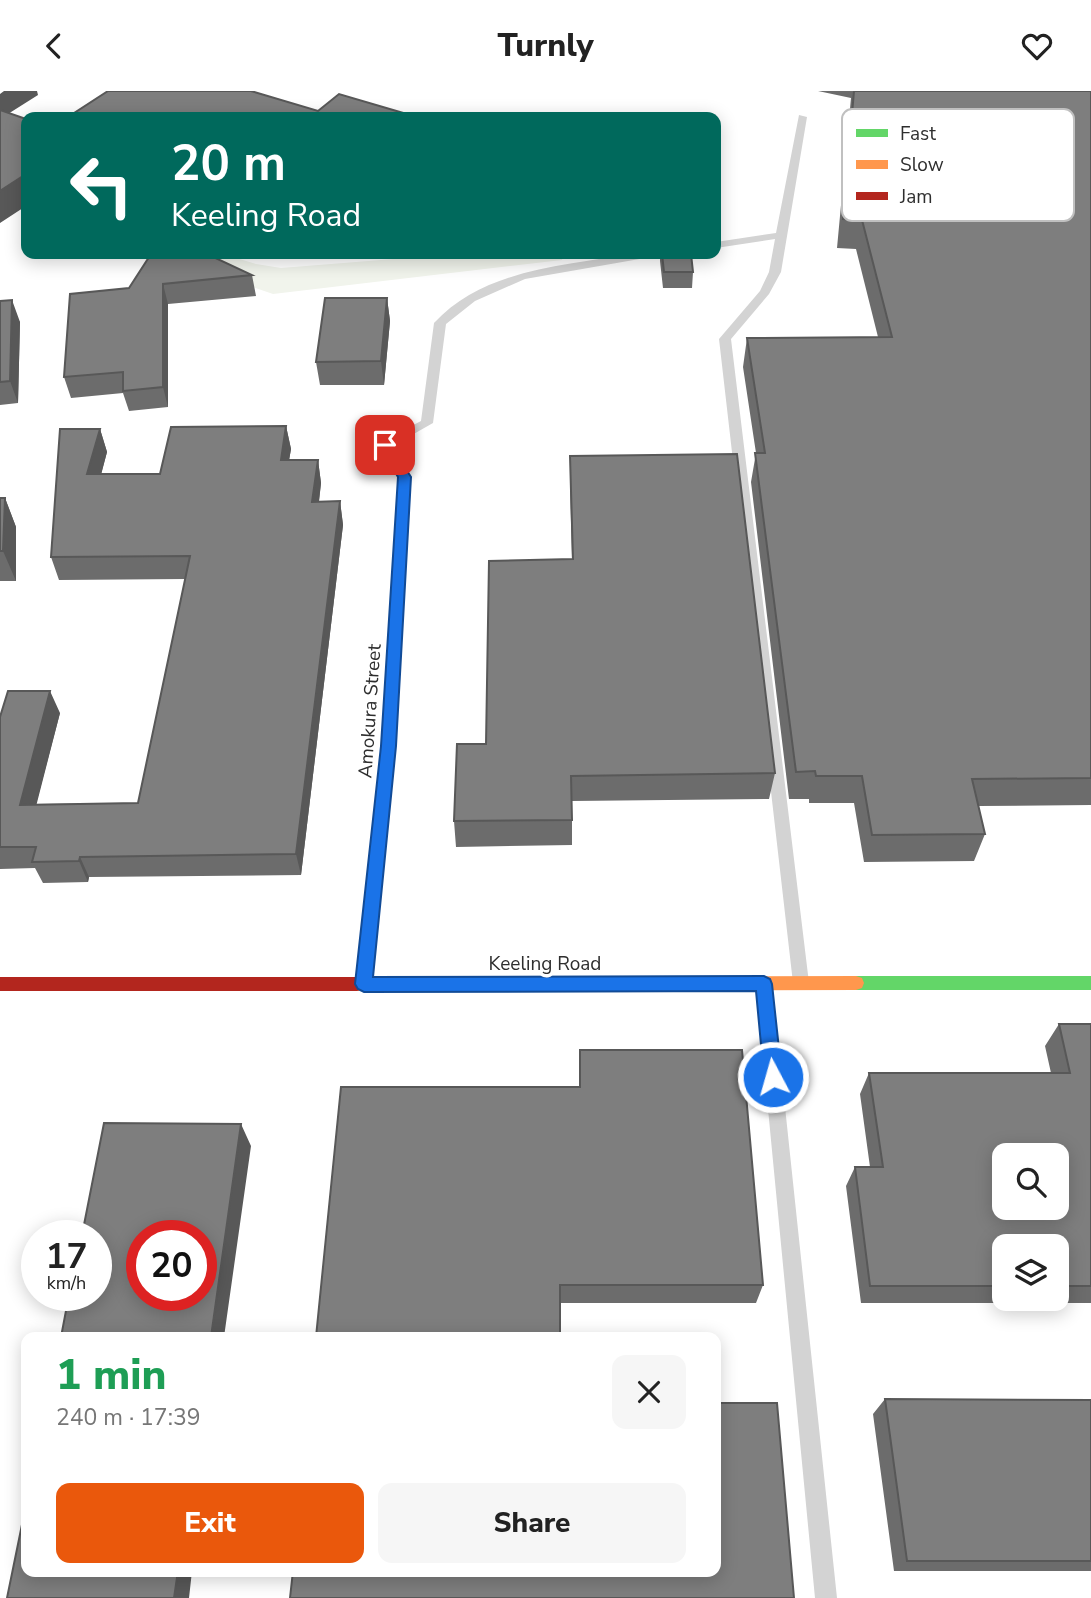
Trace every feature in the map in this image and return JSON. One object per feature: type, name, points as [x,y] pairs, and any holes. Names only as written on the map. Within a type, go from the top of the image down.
[{"type":"street","name":"Amokura Street","points":[[364,984],[388,746],[404,477],[385,445]]},
{"type":"street","name":"Keeling Road","points":[[0,984],[1091,983]]},
{"type":"lane","points":[[801,983],[725,339],[765,292],[775,272],[802,117]]},
{"type":"lane","points":[[721,244],[782,235]]},
{"type":"lane","points":[[385,445],[427,423],[440,323],[471,299],[522,276],[622,259]]},
{"type":"lane","points":[[764,984],[826,1598]]},
{"type":"shaded area","points":[[172,259],[240,259],[281,268],[394,259],[562,259],[562,260],[273,294]]},
{"type":"building","points":[[108,91],[251,91],[318,111],[339,94],[400,112],[76,112]]},
{"type":"building","points":[[854,91],[1091,91],[1091,778],[972,779],[985,834],[872,835],[862,776],[816,776],[815,771],[796,772],[755,453],[765,453],[747,338],[892,337],[862,221],[1074,221],[1074,109],[852,109]]},
{"type":"building","points":[[0,110],[21,117],[21,177],[0,191]]},
{"type":"building","points":[[148,259],[218,259],[252,275],[163,284],[163,387],[123,391],[123,372],[64,377],[70,294],[129,288]]},
{"type":"building","points":[[663,259],[692,259],[693,272],[664,272]]},
{"type":"building","points":[[325,298],[387,298],[381,361],[316,362]]},
{"type":"building","points":[[12,300],[10,381],[0,382],[0,301]]},
{"type":"building","points":[[286,426],[281,460],[318,460],[312,502],[340,501],[296,854],[80,857],[79,861],[32,862],[36,847],[0,847],[0,717],[8,691],[50,691],[20,805],[138,803],[190,556],[51,557],[60,429],[100,429],[87,474],[160,474],[171,427]]},
{"type":"building","points":[[737,454],[775,773],[571,776],[572,820],[454,821],[457,744],[486,744],[489,561],[573,559],[570,456]]},
{"type":"building","points":[[0,498],[5,498],[3,551],[0,551]]},
{"type":"building","points":[[1059,1024],[1091,1024],[1091,1286],[1069,1286],[1069,1234],[992,1234],[992,1286],[870,1286],[855,1167],[883,1167],[869,1073],[1070,1073]]},
{"type":"building","points":[[580,1050],[742,1050],[763,1285],[560,1285],[560,1332],[316,1332],[341,1087],[580,1087]]},
{"type":"building","points":[[104,1123],[241,1124],[217,1294],[217,1220],[126,1220],[126,1311],[215,1311],[212,1332],[62,1332],[66,1311],[112,1311],[112,1220],[85,1220]]},
{"type":"building","points":[[885,1399],[1091,1400],[1091,1561],[907,1561]]},
{"type":"building","points":[[721,1403],[777,1403],[794,1598],[290,1598],[292,1577],[721,1577]]},
{"type":"building","points":[[21,1529],[21,1577],[177,1577],[174,1598],[7,1598]]},
{"type":"traffic: fast","points":[[364,984],[388,746],[396,617]]},
{"type":"traffic: fast","points":[[856,983],[1091,983]]},
{"type":"traffic: slow","points":[[385,445],[404,477],[396,617]]},
{"type":"traffic: slow","points":[[357,984],[856,983]]},
{"type":"traffic: jam","points":[[0,984],[357,984]]},
{"type":"route","points":[[385,445],[404,477],[388,746],[364,984],[764,984],[773,1077]]}]
